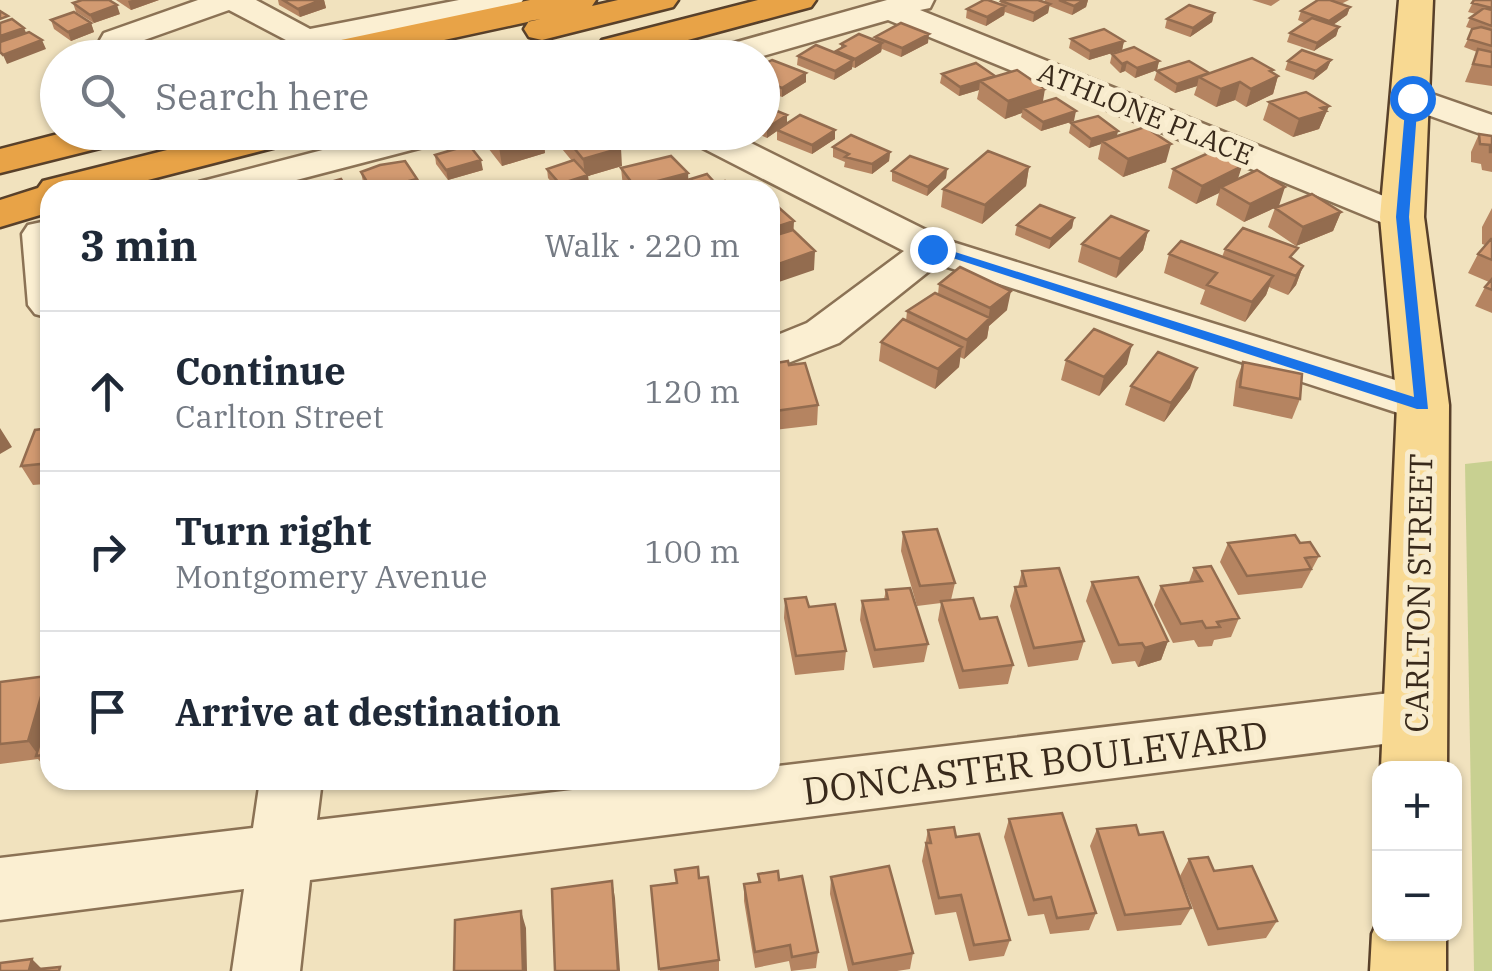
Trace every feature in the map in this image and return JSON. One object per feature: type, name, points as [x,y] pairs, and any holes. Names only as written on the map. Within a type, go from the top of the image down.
[{"type":"highway","points":[[357,40],[579,0]]},
{"type":"highway","points":[[498,40],[661,0]]},
{"type":"highway","points":[[647,40],[799,0]]},
{"type":"highway","points":[[0,126],[40,117]]},
{"type":"highway","points":[[0,161],[45,150]]},
{"type":"highway","points":[[110,180],[222,150]]},
{"type":"highway","points":[[0,204],[40,212]]},
{"type":"highway","points":[[0,214],[40,214]]},
{"type":"main road","name":"CARLTON STREET","points":[[1414,742],[1422,405],[1402,217],[1416,0]]},
{"type":"main road","points":[[1408,971],[1409,941]]},
{"type":"street","points":[[116,40],[230,0],[293,40]]},
{"type":"street","points":[[344,40],[507,0]]},
{"type":"street","points":[[780,40],[905,4]]},
{"type":"street","name":"ATHLONE PLACE","points":[[905,4],[1402,217]]},
{"type":"street","points":[[1412,98],[1492,127]]},
{"type":"street","points":[[252,180],[367,150]]},
{"type":"street","points":[[736,150],[932,249],[1422,405]]},
{"type":"street","points":[[0,246],[40,219]]},
{"type":"street","points":[[780,351],[823,333],[932,249]]},
{"type":"street","name":"DONCASTER BOULEVARD","points":[[0,888],[280,856],[1414,742]]},
{"type":"street","points":[[266,971],[290,790]]},
{"type":"green space","points":[[1492,461],[1492,971],[1474,971],[1465,464]]},
{"type":"building","points":[[109,0],[117,5],[90,15],[73,3]]},
{"type":"building","points":[[283,0],[321,0],[298,9]]},
{"type":"building","points":[[984,0],[1005,6],[987,17],[967,9]]},
{"type":"building","points":[[1002,0],[1038,0],[1050,4],[1034,13]]},
{"type":"building","points":[[1059,0],[1084,0],[1074,6]]},
{"type":"building","points":[[1318,0],[1350,7],[1329,21],[1301,11]]},
{"type":"building","points":[[1492,0],[1492,8],[1472,3]]},
{"type":"building","points":[[1189,5],[1214,13],[1193,28],[1167,19]]},
{"type":"building","points":[[1484,8],[1492,10],[1492,26],[1470,18]]},
{"type":"building","points":[[74,12],[91,23],[68,32],[51,20]]},
{"type":"building","points":[[1312,18],[1339,27],[1317,43],[1290,33]]},
{"type":"building","points":[[12,19],[24,28],[0,36],[0,23]]},
{"type":"building","points":[[901,23],[929,34],[902,48],[875,37]]},
{"type":"building","points":[[1104,29],[1124,41],[1090,51],[1071,39]]},
{"type":"building","points":[[1472,29],[1492,30],[1492,46],[1468,39]]},
{"type":"building","points":[[29,32],[42,40],[3,55],[0,42]]},
{"type":"building","points":[[859,34],[882,43],[855,59],[836,51],[845,46],[841,44]]},
{"type":"building","points":[[816,45],[853,60],[835,71],[798,56]]},
{"type":"building","points":[[1134,47],[1159,61],[1137,68],[1127,62],[1122,64],[1112,54]]},
{"type":"building","points":[[1478,49],[1492,52],[1492,67],[1473,64]]},
{"type":"building","points":[[1302,50],[1331,60],[1316,71],[1288,61]]},
{"type":"building","points":[[1252,58],[1278,76],[1251,89],[1240,82],[1221,89],[1199,77]]},
{"type":"building","points":[[1189,61],[1209,73],[1177,84],[1157,71]]},
{"type":"building","points":[[780,63],[806,73],[782,88]]},
{"type":"building","points":[[976,63],[995,76],[960,87],[942,74]]},
{"type":"building","points":[[1017,70],[1045,89],[1008,101],[980,81]]},
{"type":"building","points":[[1306,92],[1329,106],[1321,108],[1326,111],[1299,119],[1269,102]]},
{"type":"building","points":[[1056,98],[1076,111],[1043,122],[1023,108]]},
{"type":"building","points":[[800,115],[835,130],[812,145],[780,128]]},
{"type":"building","points":[[1098,116],[1118,131],[1091,139],[1071,123]]},
{"type":"building","points":[[1145,127],[1171,144],[1128,159],[1102,141]]},
{"type":"building","points":[[1479,134],[1492,136],[1492,152],[1490,145],[1480,144]]},
{"type":"building","points":[[851,135],[890,152],[872,164],[845,157],[849,154],[833,147]]},
{"type":"building","points":[[473,150],[481,160],[446,170],[435,155]]},
{"type":"building","points":[[576,150],[614,150],[583,159]]},
{"type":"building","points":[[988,151],[1029,167],[985,205],[943,189]]},
{"type":"building","points":[[1213,151],[1242,166],[1202,186],[1173,169]]},
{"type":"building","points":[[671,156],[688,173],[662,180],[630,180],[621,168]]},
{"type":"building","points":[[910,156],[947,169],[928,187],[892,171]]},
{"type":"building","points":[[574,160],[588,175],[557,180],[547,169]]},
{"type":"building","points":[[405,161],[417,179],[366,180],[361,172]]},
{"type":"building","points":[[1257,170],[1285,187],[1250,204],[1221,187]]},
{"type":"building","points":[[707,174],[712,180],[688,180]]},
{"type":"building","points":[[1312,194],[1341,212],[1303,227],[1275,208]]},
{"type":"building","points":[[1040,205],[1074,218],[1051,239],[1017,225]]},
{"type":"building","points":[[780,209],[794,221],[780,226]]},
{"type":"building","points":[[1111,216],[1148,231],[1120,259],[1082,244]]},
{"type":"building","points":[[1243,228],[1298,248],[1290,257],[1303,266],[1296,276],[1225,249]]},
{"type":"building","points":[[793,230],[815,251],[780,263],[780,234]]},
{"type":"building","points":[[1492,239],[1492,260],[1478,254]]},
{"type":"building","points":[[1181,241],[1273,276],[1252,302],[1207,285],[1217,273],[1169,254]]},
{"type":"building","points":[[960,267],[1011,291],[990,308],[939,284]]},
{"type":"building","points":[[935,293],[990,318],[967,340],[907,311]]},
{"type":"building","points":[[903,319],[962,347],[938,369],[881,342]]},
{"type":"building","points":[[1094,329],[1132,345],[1104,377],[1066,360]]},
{"type":"building","points":[[1158,352],[1197,368],[1171,403],[1131,386]]},
{"type":"building","points":[[780,362],[805,363],[818,405],[780,410]]},
{"type":"building","points":[[1243,362],[1302,374],[1300,399],[1240,387]]},
{"type":"building","points":[[40,429],[40,464],[21,466],[35,430]]},
{"type":"building","points":[[937,529],[955,583],[920,586],[903,532]]},
{"type":"building","points":[[1295,535],[1300,543],[1310,542],[1319,556],[1305,558],[1311,569],[1247,576],[1228,543]]},
{"type":"building","points":[[1211,566],[1239,618],[1217,622],[1220,627],[1206,628],[1202,621],[1181,624],[1161,586],[1202,581],[1194,568]]},
{"type":"building","points":[[1059,568],[1084,641],[1034,648],[1015,587],[1026,586],[1022,571]]},
{"type":"building","points":[[1138,577],[1168,641],[1145,648],[1142,643],[1119,645],[1092,582]]},
{"type":"building","points":[[910,588],[928,644],[875,650],[862,601],[888,599],[886,590]]},
{"type":"building","points":[[806,597],[809,607],[835,604],[846,651],[796,656],[785,599]]},
{"type":"building","points":[[973,598],[980,619],[997,617],[1013,665],[963,671],[941,601]]},
{"type":"building","points":[[40,677],[40,700],[28,741],[0,744],[0,682]]},
{"type":"building","points":[[1062,813],[1096,913],[1057,918],[1051,897],[1034,900],[1009,819]]},
{"type":"building","points":[[1136,825],[1139,835],[1163,832],[1191,908],[1125,915],[1097,829]]},
{"type":"building","points":[[954,827],[956,837],[979,834],[1010,940],[974,945],[961,895],[939,898],[926,843],[931,843],[928,830]]},
{"type":"building","points":[[1208,857],[1214,871],[1252,866],[1277,921],[1218,929],[1189,859]]},
{"type":"building","points":[[889,866],[913,953],[853,964],[831,877]]},
{"type":"building","points":[[698,867],[699,878],[708,877],[719,960],[659,969],[651,886],[677,883],[675,870]]},
{"type":"building","points":[[778,871],[779,880],[802,876],[818,952],[792,957],[790,945],[755,952],[744,884],[760,882],[758,874]]},
{"type":"building","points":[[612,881],[618,971],[555,971],[552,889]]},
{"type":"building","points":[[521,911],[523,971],[454,971],[455,920]]},
{"type":"building","points":[[32,959],[29,970],[60,967],[59,971],[0,971],[0,963]]},
{"type":"route","points":[[932,249],[1422,405],[1402,217],[1412,98]]}]
